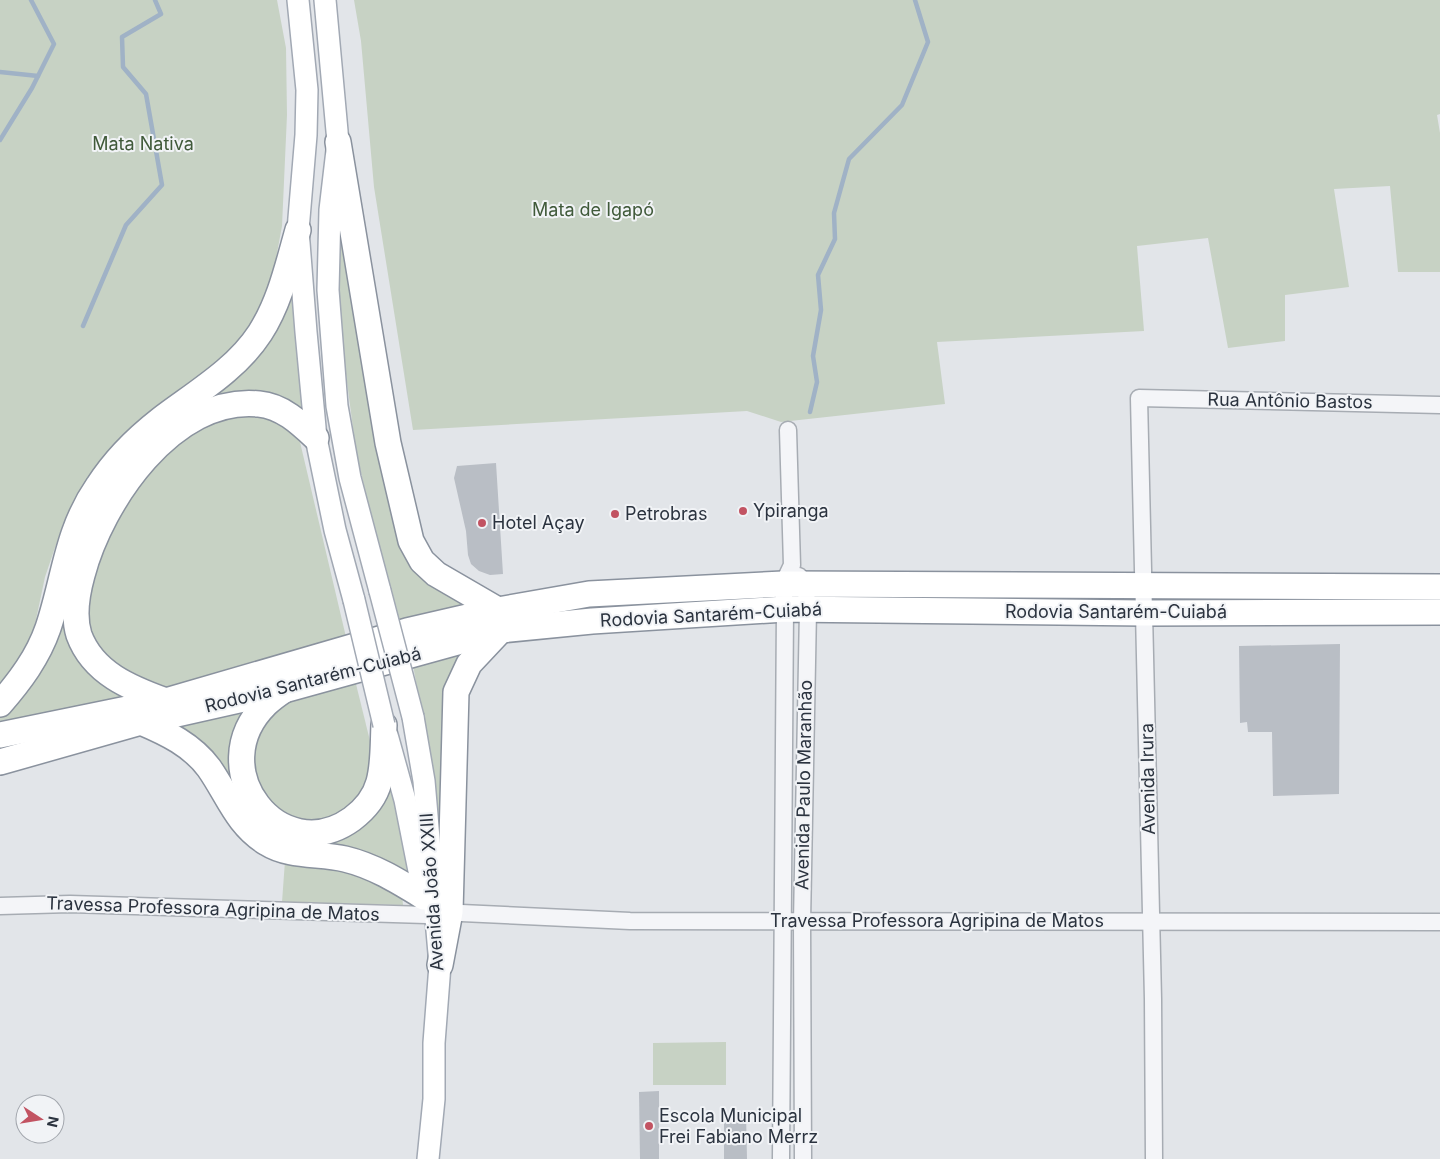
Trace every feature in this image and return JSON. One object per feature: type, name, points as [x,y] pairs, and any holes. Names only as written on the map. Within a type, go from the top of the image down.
[{"type":"highway","points":[[338,142],[388,443],[411,542],[422,561],[436,574],[499,620],[469,664],[456,692],[434,909],[440,965]]},
{"type":"highway","points":[[0,704],[25,675],[48,628],[75,527],[97,486],[128,449],[159,421],[235,362],[260,334],[277,298],[298,230]]},
{"type":"highway","points":[[166,701],[133,689],[100,669],[79,634],[76,618],[79,587],[87,555],[103,519],[126,480],[157,447],[192,420],[215,409],[236,404],[271,406],[293,417],[316,438]]},
{"type":"highway","name":"Rodovia Santarém-Cuiabá","points":[[0,762],[141,722],[284,690],[499,620],[589,594],[794,578],[1144,587],[1440,587]]},
{"type":"highway","name":"Rodovia Santarém-Cuiabá","points":[[0,735],[166,701],[407,631],[499,620],[592,621],[796,609],[1144,613],[1440,612]]},
{"type":"highway","points":[[284,690],[266,704],[247,734],[242,754],[242,772],[245,786],[256,806],[276,822],[289,828],[306,832],[327,831],[344,825],[360,813],[372,799],[379,783],[384,725]]},
{"type":"highway","points":[[141,722],[182,742],[197,754],[209,768],[238,817],[268,844],[284,850],[344,858],[364,864],[384,873],[434,909]]},
{"type":"main road","points":[[298,0],[307,90],[306,135],[298,230],[316,438],[334,522],[384,725],[434,909],[434,1043]]},
{"type":"main road","name":"Avenida João XXIII","points":[[325,0],[338,142],[330,210],[328,290],[337,406],[350,478],[413,716],[424,781],[434,909]]},
{"type":"main road","name":"Avenida João XXIII","points":[[428,1159],[434,1099],[434,1043],[440,965]]},
{"type":"street","name":"Rua Antônio Bastos","points":[[1139,398],[1440,404]]},
{"type":"street","name":"Avenida Irura","points":[[1139,398],[1151,920],[1154,1159]]},
{"type":"street","name":"Avenida Paulo Maranhão","points":[[788,430],[796,609],[802,922],[803,1159]]},
{"type":"street","name":"Avenida Paulo Maranhão","points":[[781,1159],[784,921],[796,609],[794,578]]},
{"type":"street","name":"Travessa Professora Agripina de Matos","points":[[0,906],[70,904],[434,909],[630,921],[1151,920],[1440,922]]},
{"type":"green space","name":"Mata Nativa","points":[[0,0],[277,0],[286,48],[287,115],[282,226],[275,264],[265,296],[249,327],[217,364],[101,464],[63,524],[45,577],[34,629],[19,669],[0,690]]},
{"type":"green space","name":"Mata de Igapó","points":[[354,0],[1440,0],[1440,114],[1437,115],[1440,133],[1440,272],[1398,272],[1390,186],[1334,189],[1349,287],[1285,295],[1285,341],[1228,348],[1208,238],[1137,246],[1144,331],[937,342],[945,404],[781,422],[747,411],[413,430],[374,187],[361,41]]},
{"type":"green space","points":[[338,142],[411,541],[485,603],[396,625],[356,451],[341,336],[332,218]]},
{"type":"green space","points":[[294,272],[304,416],[194,408]]},
{"type":"green space","points":[[228,415],[274,416],[294,432],[300,442],[346,637],[175,687],[161,687],[103,662],[88,626],[86,612],[89,587],[96,561],[107,535],[122,509],[157,464],[177,445],[214,418]]},
{"type":"green space","points":[[68,605],[137,700],[0,734],[0,716],[5,711]]},
{"type":"green space","points":[[480,644],[465,660],[445,902],[434,783],[413,665]]},
{"type":"green space","points":[[355,680],[372,749],[368,793],[335,820],[295,821],[257,791],[249,749],[260,728],[287,700]]},
{"type":"green space","points":[[252,706],[241,728],[233,752],[232,768],[236,787],[245,804],[258,818],[273,829],[291,836],[309,839],[328,838],[346,832],[364,823],[376,810],[383,793],[389,769],[409,875],[363,854],[288,840],[267,830],[251,816],[222,772],[206,752],[188,738],[168,727]]},
{"type":"green space","points":[[285,861],[346,871],[375,880],[402,894],[403,905],[282,902]]},
{"type":"green space","points":[[726,1042],[726,1085],[653,1085],[653,1043]]},
{"type":"building","name":"Hotel Açay","points":[[496,463],[503,574],[490,575],[479,571],[471,564],[454,478],[457,466]]},
{"type":"building","points":[[1340,644],[1339,794],[1273,796],[1272,732],[1248,732],[1247,722],[1240,723],[1239,646]]},
{"type":"building","name":"Escola Municipal Frei Fabiano Merrz","points":[[659,1091],[659,1159],[640,1159],[639,1092]]},
{"type":"building","name":"Escola Municipal Frei Fabiano Merrz","points":[[724,1113],[746,1113],[747,1159],[724,1159]]},
{"type":"waterway","points":[[0,140],[32,88],[54,44],[31,0]]},
{"type":"waterway","points":[[83,326],[126,225],[162,185],[146,94],[123,67],[122,37],[161,14],[155,0]]},
{"type":"waterway","points":[[810,412],[817,382],[813,356],[821,310],[818,275],[835,239],[834,213],[849,159],[902,105],[928,42],[915,0]]},
{"type":"waterway","points":[[0,72],[38,76]]},
{"type":"place","name":"Ypiranga","points":[[743,511]]},
{"type":"place","name":"Petrobras","points":[[615,514]]},
{"type":"place","name":"Hotel Açay","points":[[482,523]]},
{"type":"place","name":"Escola Municipal Frei Fabiano Merrz","points":[[649,1126]]}]
